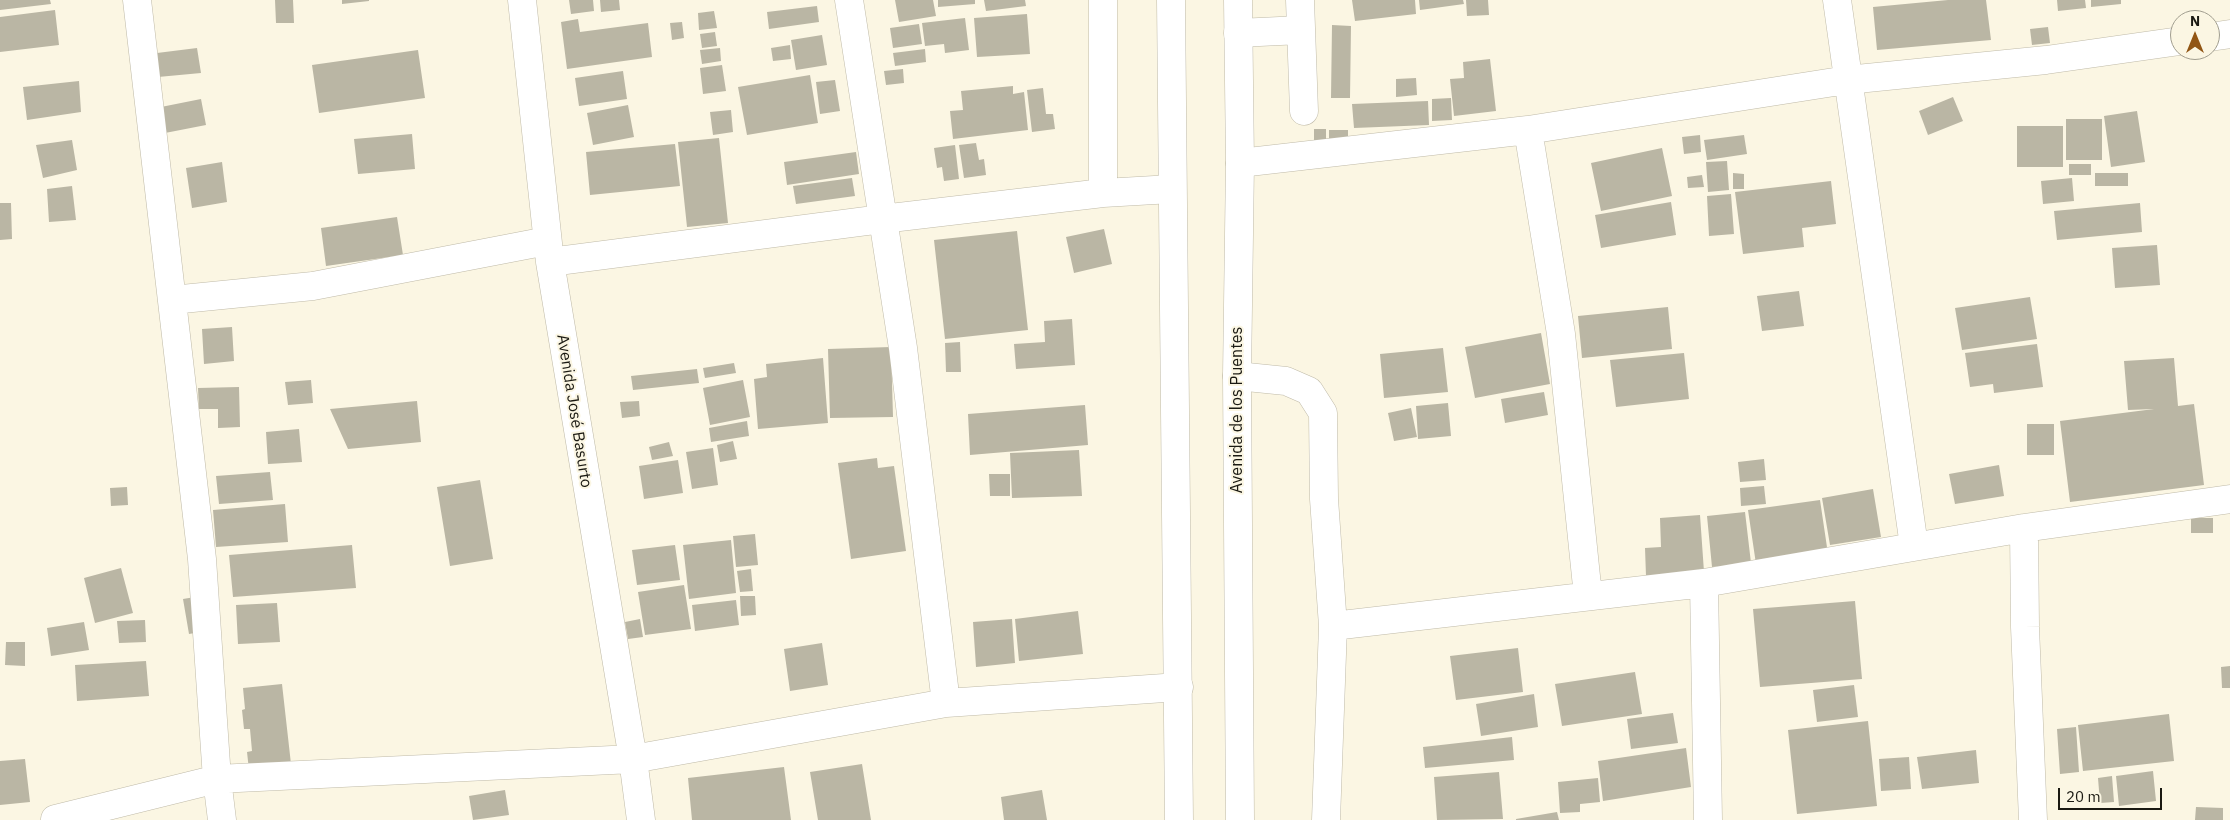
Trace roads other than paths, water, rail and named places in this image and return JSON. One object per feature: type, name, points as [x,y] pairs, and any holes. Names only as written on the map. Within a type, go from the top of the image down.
[{"type":"street","points":[[137,0],[202,559],[217,779],[222,820]]},
{"type":"street","name":"Avenida José Basurto","points":[[522,0],[549,252],[633,759],[641,820]]},
{"type":"street","points":[[849,0],[903,348],[946,703]]},
{"type":"street","points":[[1103,0],[1103,193]]},
{"type":"street","points":[[1171,0],[1180,820]]},
{"type":"street","name":"Avenida de los Puentes","points":[[1238,0],[1240,163],[1236,376],[1240,820]]},
{"type":"street","points":[[1300,0],[1304,112]]},
{"type":"street","points":[[1837,0],[1914,546]]},
{"type":"street","points":[[1238,33],[1301,30]]},
{"type":"street","points":[[1240,163],[1528,130],[1847,80],[2046,60],[2170,42]]},
{"type":"street","points":[[1528,130],[1561,334],[1588,596]]},
{"type":"street","points":[[172,300],[313,286],[549,252],[882,219],[1103,193],[1172,189]]},
{"type":"street","points":[[1236,376],[1286,381],[1309,391],[1323,413],[1324,499],[1333,626],[1326,820]]},
{"type":"street","points":[[1333,626],[1704,583],[2024,528],[2230,499]]},
{"type":"street","points":[[2024,528],[2025,627],[2033,820]]},
{"type":"street","points":[[1704,583],[1708,820]]},
{"type":"street","points":[[55,819],[217,779],[633,759],[946,703],[1178,687]]}]
